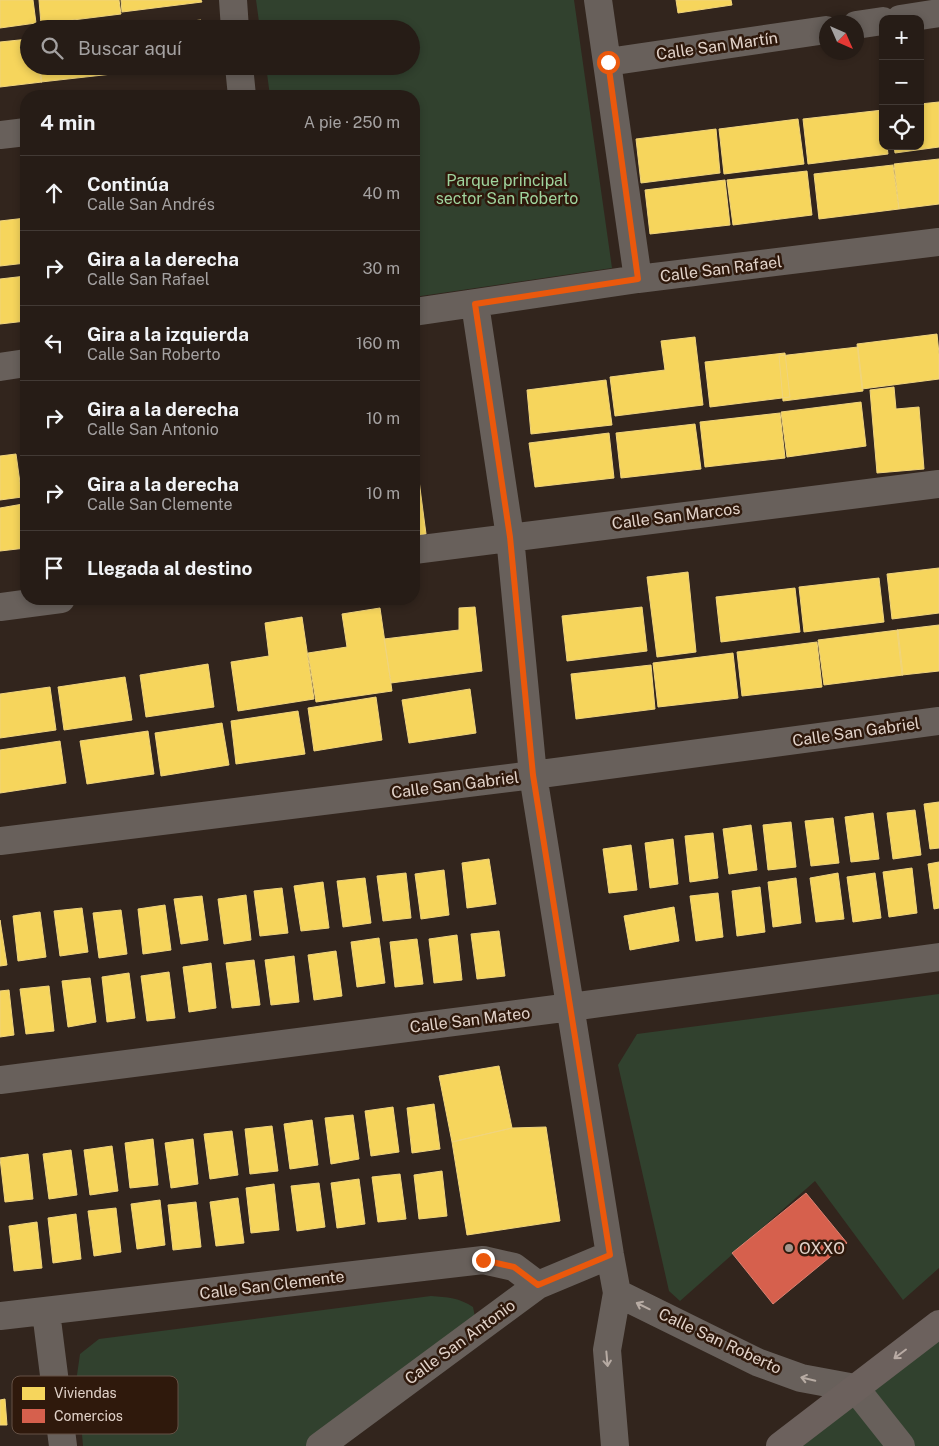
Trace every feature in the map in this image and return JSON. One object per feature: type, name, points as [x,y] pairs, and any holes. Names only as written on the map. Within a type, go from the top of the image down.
[{"type":"street","points":[[233,0],[235,20]]},
{"type":"street","points":[[598,0],[638,279]]},
{"type":"street","points":[[924,15],[939,13]]},
{"type":"street","points":[[864,24],[879,22]]},
{"type":"street","name":"Calle San Martín","points":[[608,62],[819,31]]},
{"type":"street","points":[[240,75],[241,90]]},
{"type":"street","points":[[0,135],[20,133]]},
{"type":"street","name":"Calle San Rafael","points":[[420,311],[638,279],[939,242]]},
{"type":"street","points":[[475,304],[510,537],[533,775],[617,1293],[607,1350],[615,1446]]},
{"type":"street","points":[[0,367],[20,364]]},
{"type":"street","name":"Calle San Marcos","points":[[420,549],[939,484]]},
{"type":"street","points":[[0,607],[20,604]]},
{"type":"street","name":"Calle San Gabriel","points":[[0,841],[533,775],[939,721]]},
{"type":"street","name":"Calle San Mateo","points":[[0,1080],[571,1007],[939,957]]},
{"type":"street","name":"Calle San Antonio","points":[[320,1446],[538,1285],[610,1255]]},
{"type":"street","name":"Calle San Clemente","points":[[0,1316],[483,1260],[514,1267],[538,1285]]},
{"type":"street","name":"Calle San Roberto","points":[[617,1293],[757,1362],[802,1378],[855,1388]]},
{"type":"street","points":[[46,1312],[54,1376]]},
{"type":"street","points":[[780,1446],[939,1324]]},
{"type":"street","points":[[855,1388],[901,1446]]},
{"type":"green space","name":"Parque principal sector San Roberto","points":[[256,0],[574,0],[612,268],[420,296],[420,90],[269,90],[267,75],[420,75],[420,20],[259,20]]},
{"type":"green space","points":[[939,994],[939,1268],[903,1300],[815,1181],[680,1301],[669,1291],[618,1065],[637,1034]]},
{"type":"green space","points":[[431,1296],[463,1302],[473,1307],[475,1317],[306,1446],[83,1446],[82,1434],[178,1434],[178,1376],[77,1376],[80,1354],[99,1339]]},
{"type":"green space","points":[[939,1324],[939,1446],[780,1446]]},
{"type":"building: Viviendas","points":[[0,0],[33,0],[36,20],[20,20],[20,25],[0,28]]},
{"type":"building: Viviendas","points":[[39,0],[119,0],[121,14],[73,20],[41,20]]},
{"type":"building: Viviendas","points":[[121,0],[201,0],[202,2],[122,12]]},
{"type":"building: Viviendas","points":[[676,0],[731,0],[732,5],[678,13]]},
{"type":"building: Viviendas","points":[[20,40],[20,75],[41,75],[42,82],[0,87],[0,42]]},
{"type":"building: Viviendas","points":[[40,75],[103,75],[41,82]]},
{"type":"building: Viviendas","points":[[939,102],[939,147],[924,149],[924,104]]},
{"type":"building: Viviendas","points":[[879,110],[879,150],[888,150],[888,154],[808,164],[803,119]]},
{"type":"building: Viviendas","points":[[798,119],[804,164],[724,174],[719,129]]},
{"type":"building: Viviendas","points":[[716,129],[720,173],[641,183],[636,139]]},
{"type":"building: Viviendas","points":[[895,150],[917,150],[895,153]]},
{"type":"building: Viviendas","points":[[939,159],[939,204],[899,209],[894,164]]},
{"type":"building: Viviendas","points":[[893,165],[899,209],[819,219],[814,174]]},
{"type":"building: Viviendas","points":[[807,171],[812,215],[733,225],[727,180]]},
{"type":"building: Viviendas","points":[[725,180],[730,225],[650,234],[645,190]]},
{"type":"building: Viviendas","points":[[20,219],[20,264],[0,266],[0,221]]},
{"type":"building: Viviendas","points":[[20,277],[20,322],[0,324],[0,279]]},
{"type":"building: Viviendas","points":[[937,334],[939,379],[862,389],[857,344]]},
{"type":"building: Viviendas","points":[[695,337],[703,405],[615,416],[610,377],[665,370],[661,341]]},
{"type":"building: Viviendas","points":[[858,347],[863,391],[783,401],[779,356]]},
{"type":"building: Viviendas","points":[[785,353],[790,397],[710,407],[705,362]]},
{"type":"building: Viviendas","points":[[606,380],[612,425],[531,434],[527,390]]},
{"type":"building: Viviendas","points":[[894,387],[896,409],[919,407],[924,469],[877,473],[870,390]]},
{"type":"building: Viviendas","points":[[861,402],[866,446],[787,457],[781,412]]},
{"type":"building: Viviendas","points":[[780,413],[785,458],[705,467],[700,422]]},
{"type":"building: Viviendas","points":[[695,424],[701,469],[621,478],[616,433]]},
{"type":"building: Viviendas","points":[[609,433],[614,478],[535,487],[529,443]]},
{"type":"building: Viviendas","points":[[16,454],[20,497],[0,500],[0,456]]},
{"type":"building: Viviendas","points":[[420,488],[426,534],[420,535]]},
{"type":"building: Viviendas","points":[[20,505],[20,549],[0,551],[0,508]]},
{"type":"building: Viviendas","points":[[939,568],[939,613],[892,619],[887,574]]},
{"type":"building: Viviendas","points":[[688,572],[696,652],[657,657],[647,577]]},
{"type":"building: Viviendas","points":[[879,578],[884,622],[804,632],[799,587]]},
{"type":"building: Viviendas","points":[[795,588],[800,632],[721,642],[716,597]]},
{"type":"building: Viviendas","points":[[475,607],[482,671],[391,683],[384,639],[459,630],[459,608]]},
{"type":"building: Viviendas","points":[[642,607],[647,651],[567,661],[562,616]]},
{"type":"building: Viviendas","points":[[380,608],[392,691],[316,702],[308,653],[347,647],[342,614]]},
{"type":"building: Viviendas","points":[[302,617],[314,699],[238,711],[231,662],[269,656],[265,623]]},
{"type":"building: Viviendas","points":[[939,625],[939,671],[902,675],[897,630]]},
{"type":"building: Viviendas","points":[[898,630],[903,675],[824,685],[818,640]]},
{"type":"building: Viviendas","points":[[817,642],[822,687],[742,696],[737,652]]},
{"type":"building: Viviendas","points":[[733,653],[738,698],[658,707],[653,663]]},
{"type":"building: Viviendas","points":[[208,664],[214,707],[146,717],[140,675]]},
{"type":"building: Viviendas","points":[[651,665],[655,709],[576,719],[571,674]]},
{"type":"building: Viviendas","points":[[125,677],[132,720],[64,730],[58,687]]},
{"type":"building: Viviendas","points":[[50,687],[56,730],[0,738],[0,694]]},
{"type":"building: Viviendas","points":[[470,689],[476,733],[409,743],[402,700]]},
{"type":"building: Viviendas","points":[[376,697],[382,740],[314,751],[308,708]]},
{"type":"building: Viviendas","points":[[298,711],[305,754],[236,764],[231,721]]},
{"type":"building: Viviendas","points":[[222,723],[229,765],[161,776],[155,733]]},
{"type":"building: Viviendas","points":[[148,731],[154,774],[87,784],[80,741]]},
{"type":"building: Viviendas","points":[[60,741],[66,783],[0,793],[0,750]]},
{"type":"building: Viviendas","points":[[939,802],[939,848],[930,849],[924,804]]},
{"type":"building: Viviendas","points":[[915,810],[921,855],[893,859],[887,813]]},
{"type":"building: Viviendas","points":[[873,813],[879,859],[851,862],[845,817]]},
{"type":"building: Viviendas","points":[[833,818],[839,863],[811,866],[805,821]]},
{"type":"building: Viviendas","points":[[791,822],[796,867],[768,870],[763,825]]},
{"type":"building: Viviendas","points":[[751,825],[757,870],[729,874],[723,829]]},
{"type":"building: Viviendas","points":[[713,833],[718,878],[690,882],[685,836]]},
{"type":"building: Viviendas","points":[[673,839],[678,884],[650,888],[645,843]]},
{"type":"building: Viviendas","points":[[631,845],[637,890],[609,893],[603,849]]},
{"type":"building: Viviendas","points":[[489,859],[496,904],[467,908],[462,863]]},
{"type":"building: Viviendas","points":[[939,862],[939,908],[934,909],[928,864]]},
{"type":"building: Viviendas","points":[[912,868],[917,913],[889,917],[883,872]]},
{"type":"building: Viviendas","points":[[444,870],[449,915],[421,919],[415,874]]},
{"type":"building: Viviendas","points":[[406,873],[411,918],[383,921],[377,876]]},
{"type":"building: Viviendas","points":[[838,873],[844,919],[816,922],[810,878]]},
{"type":"building: Viviendas","points":[[875,873],[881,918],[853,922],[847,877]]},
{"type":"building: Viviendas","points":[[365,878],[371,923],[343,927],[337,881]]},
{"type":"building: Viviendas","points":[[796,878],[801,923],[773,927],[768,882]]},
{"type":"building: Viviendas","points":[[323,882],[329,928],[301,931],[294,886]]},
{"type":"building: Viviendas","points":[[760,887],[765,932],[737,936],[732,891]]},
{"type":"building: Viviendas","points":[[282,888],[288,933],[260,936],[254,891]]},
{"type":"building: Viviendas","points":[[718,893],[723,937],[696,941],[690,896]]},
{"type":"building: Viviendas","points":[[246,895],[251,940],[224,944],[218,899]]},
{"type":"building: Viviendas","points":[[202,896],[208,940],[181,944],[174,899]]},
{"type":"building: Viviendas","points":[[165,905],[171,950],[143,954],[138,909]]},
{"type":"building: Viviendas","points":[[674,907],[679,941],[630,950],[624,916]]},
{"type":"building: Viviendas","points":[[82,908],[88,952],[60,956],[54,911]]},
{"type":"building: Viviendas","points":[[121,910],[127,954],[99,958],[93,913]]},
{"type":"building: Viviendas","points":[[40,912],[46,957],[18,961],[13,916]]},
{"type":"building: Viviendas","points":[[0,920],[7,965],[0,966]]},
{"type":"building: Viviendas","points":[[499,931],[505,976],[477,979],[471,934]]},
{"type":"building: Viviendas","points":[[457,935],[462,980],[434,983],[429,939]]},
{"type":"building: Viviendas","points":[[379,938],[385,983],[357,987],[351,942]]},
{"type":"building: Viviendas","points":[[417,939],[423,984],[395,987],[390,942]]},
{"type":"building: Viviendas","points":[[336,951],[342,996],[314,1000],[308,955]]},
{"type":"building: Viviendas","points":[[294,956],[299,1002],[271,1005],[265,960]]},
{"type":"building: Viviendas","points":[[254,960],[260,1005],[232,1008],[226,963]]},
{"type":"building: Viviendas","points":[[211,963],[216,1008],[189,1012],[183,967]]},
{"type":"building: Viviendas","points":[[169,972],[175,1018],[147,1021],[141,976]]},
{"type":"building: Viviendas","points":[[129,973],[135,1018],[107,1022],[102,977]]},
{"type":"building: Viviendas","points":[[90,978],[96,1022],[68,1027],[62,981]]},
{"type":"building: Viviendas","points":[[49,986],[54,1031],[26,1034],[20,989]]},
{"type":"building: Viviendas","points":[[9,990],[14,1035],[0,1037],[0,991]]},
{"type":"building: Viviendas","points":[[499,1066],[512,1128],[452,1142],[439,1076]]},
{"type":"building: Viviendas","points":[[434,1104],[440,1149],[412,1153],[407,1108]]},
{"type":"building: Viviendas","points":[[393,1107],[399,1152],[371,1156],[365,1111]]},
{"type":"building: Viviendas","points":[[353,1115],[359,1159],[331,1164],[325,1118]]},
{"type":"building: Viviendas","points":[[312,1120],[318,1165],[290,1169],[284,1124]]},
{"type":"building: Viviendas","points":[[272,1126],[278,1171],[250,1174],[245,1129]]},
{"type":"building: Viviendas","points":[[546,1127],[560,1221],[467,1235],[452,1142],[512,1128]]},
{"type":"building: Viviendas","points":[[232,1131],[238,1175],[210,1179],[204,1134]]},
{"type":"building: Viviendas","points":[[153,1139],[158,1185],[130,1188],[125,1143]]},
{"type":"building: Viviendas","points":[[193,1139],[198,1184],[171,1188],[165,1143]]},
{"type":"building: Viviendas","points":[[112,1146],[118,1191],[90,1195],[84,1150]]},
{"type":"building: Viviendas","points":[[71,1150],[77,1195],[49,1199],[43,1154]]},
{"type":"building: Viviendas","points":[[28,1154],[33,1199],[5,1202],[0,1158]]},
{"type":"building: Viviendas","points":[[442,1171],[447,1216],[419,1219],[414,1175]]},
{"type":"building: Viviendas","points":[[400,1174],[406,1219],[378,1222],[372,1177]]},
{"type":"building: Viviendas","points":[[359,1179],[365,1224],[337,1228],[331,1183]]},
{"type":"building: Viviendas","points":[[319,1183],[325,1227],[297,1231],[291,1186]]},
{"type":"building: Viviendas","points":[[274,1184],[279,1230],[251,1233],[246,1188]]},
{"type":"building: Viviendas","points":[[238,1198],[244,1243],[216,1246],[210,1202]]},
{"type":"building: Viviendas","points":[[160,1200],[165,1245],[137,1249],[131,1204]]},
{"type":"building: Viviendas","points":[[196,1202],[201,1247],[173,1250],[168,1205]]},
{"type":"building: Viviendas","points":[[116,1208],[121,1252],[94,1256],[88,1211]]},
{"type":"building: Viviendas","points":[[76,1214],[81,1259],[53,1263],[48,1218]]},
{"type":"building: Viviendas","points":[[37,1222],[42,1268],[14,1271],[9,1226]]},
{"type":"building: Viviendas","points":[[5,1399],[7,1425],[0,1425],[0,1400]]},
{"type":"building: Comercios","name":"OXXO","points":[[806,1193],[847,1243],[773,1304],[732,1253]]},
{"type":"place","name":"OXXO","points":[[789,1248]]},
{"type":"route","points":[[483,1260],[514,1267],[538,1285],[610,1255],[533,775],[510,537],[475,304],[638,279],[608,62]]}]
